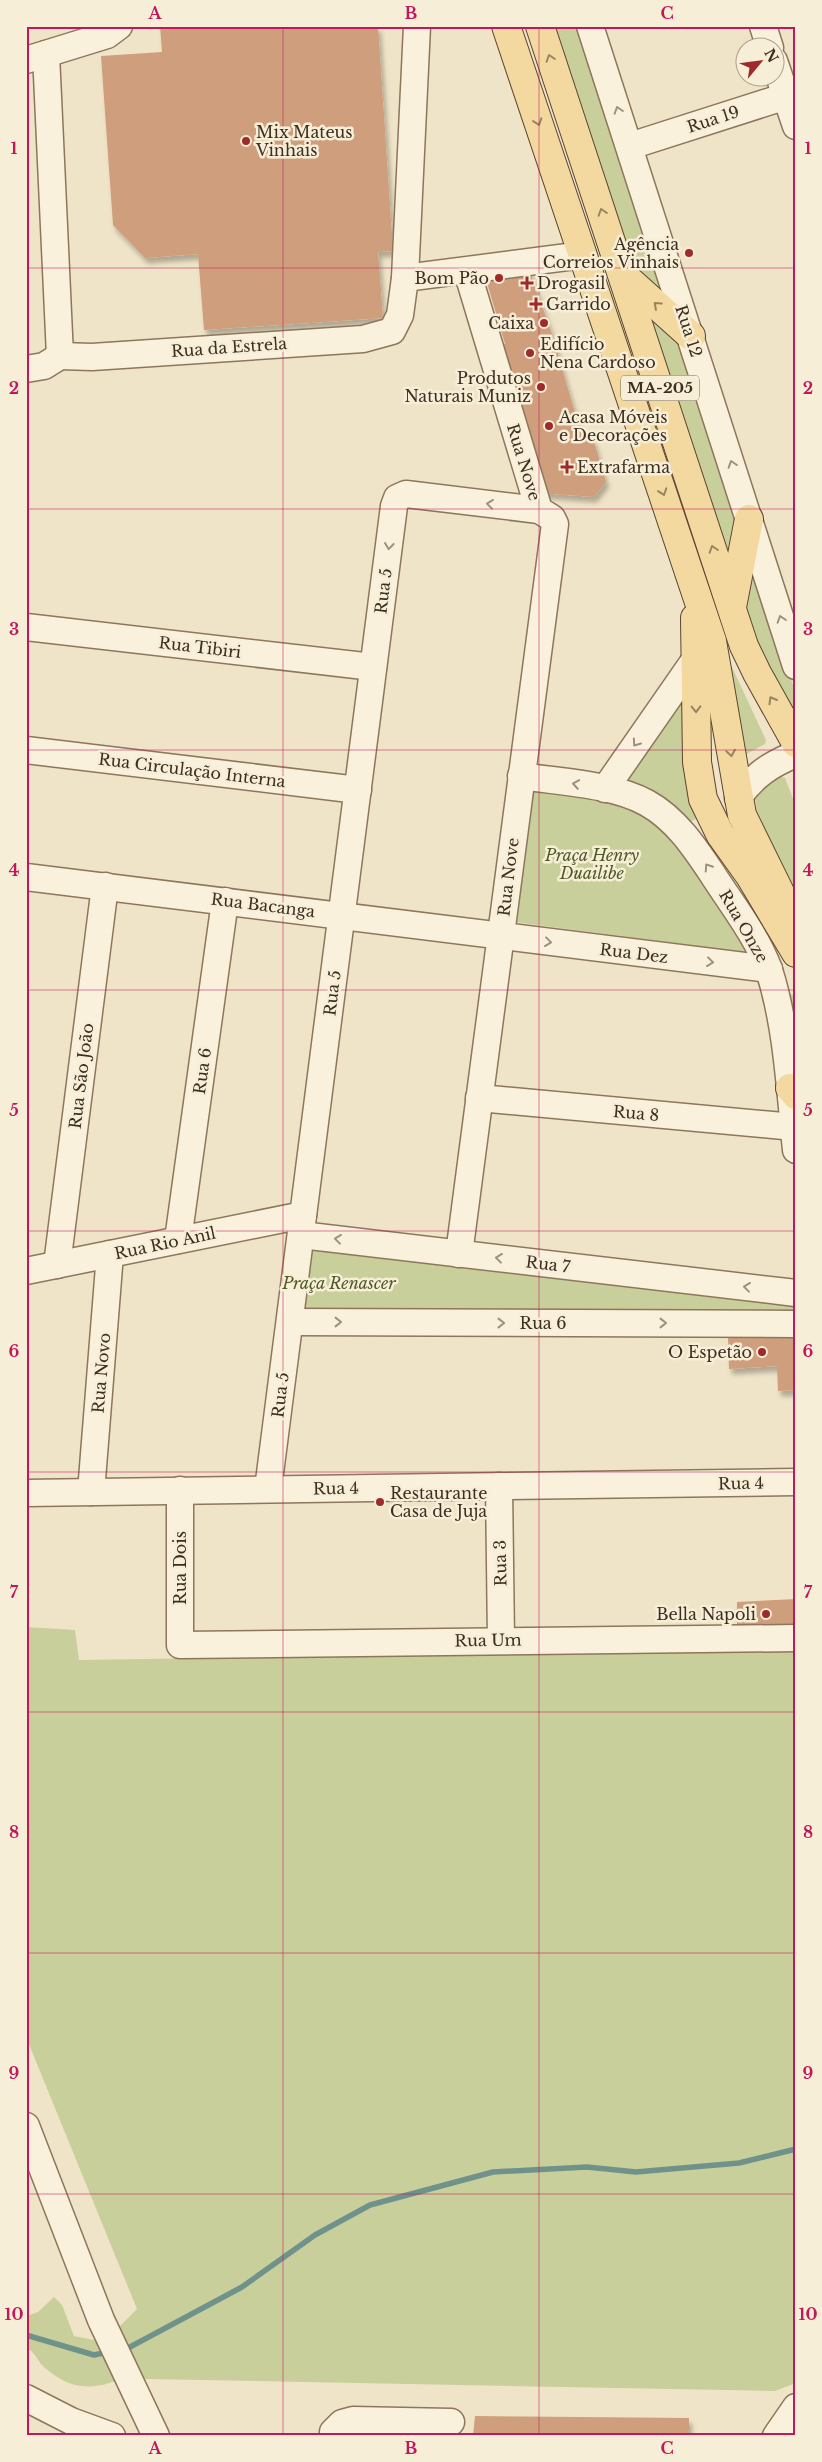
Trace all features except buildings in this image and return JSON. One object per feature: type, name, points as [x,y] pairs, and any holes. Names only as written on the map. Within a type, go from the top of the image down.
[{"type":"main road","name":"MA-205","points":[[506,26],[712,641],[738,798],[748,830],[796,925]]},
{"type":"main road","name":"MA-205","points":[[540,26],[750,660],[796,743]]},
{"type":"main road","points":[[622,275],[690,336]]},
{"type":"main road","points":[[732,609],[750,519]]},
{"type":"main road","points":[[695,586],[694,661],[697,762],[703,799],[720,834],[750,876],[796,953]]},
{"type":"street","points":[[26,368],[44,366],[60,356],[36,57],[107,35],[120,26]]},
{"type":"street","name":"Rua da Estrela","points":[[60,356],[92,357],[363,338],[382,335],[392,331],[397,324],[405,278],[417,26]]},
{"type":"street","name":"Rua 12","points":[[590,26],[796,666]]},
{"type":"street","points":[[763,26],[767,38]]},
{"type":"street","points":[[784,80],[791,94],[796,126]]},
{"type":"street","name":"Rua 19","points":[[630,146],[791,94]]},
{"type":"street","points":[[405,278],[583,255]]},
{"type":"street","name":"Rua Nove","points":[[467,271],[539,510]]},
{"type":"street","name":"Rua Nove","points":[[397,498],[406,494],[539,510],[552,518],[555,524],[459,1254]]},
{"type":"street","name":"Rua 5","points":[[268,1489],[373,667],[394,506],[397,498]]},
{"type":"street","name":"Rua Tibiri","points":[[26,626],[373,667]]},
{"type":"street","points":[[605,789],[694,661]]},
{"type":"street","name":"Rua Circulação Interna","points":[[26,750],[358,790]]},
{"type":"street","points":[[738,798],[753,779],[764,769],[796,754]]},
{"type":"street","name":"Rua Onze","points":[[521,776],[605,789],[648,803],[681,831],[698,852],[738,913],[768,969],[777,1003],[793,1092],[795,1139]]},
{"type":"street","name":"Rua Bacanga","points":[[26,877],[500,936]]},
{"type":"street","name":"Rua São João","points":[[57,1265],[105,886]]},
{"type":"street","name":"Rua 6","points":[[178,1240],[225,901]]},
{"type":"street","name":"Rua Dez","points":[[500,936],[768,969]]},
{"type":"street","name":"Rua 8","points":[[479,1098],[795,1139]]},
{"type":"street","name":"Rua Rio Anil","points":[[26,1272],[178,1240],[302,1225]]},
{"type":"street","name":"Rua 7","points":[[302,1225],[459,1254],[796,1293]]},
{"type":"street","name":"Rua Novo","points":[[91,1492],[110,1254]]},
{"type":"street","name":"Rua 6","points":[[290,1322],[796,1324]]},
{"type":"street","name":"Rua 4","points":[[26,1492],[796,1482]]},
{"type":"street","name":"Rua 3","points":[[499,1486],[501,1640]]},
{"type":"street","name":"Rua Dois","points":[[180,1490],[180,1645]]},
{"type":"street","name":"Rua Um","points":[[180,1645],[796,1638]]},
{"type":"street","points":[[26,2126],[101,2320],[127,2370],[156,2436]]},
{"type":"street","points":[[26,2398],[71,2421],[112,2436]]},
{"type":"street","points":[[783,2428],[796,2408]]},
{"type":"street","points":[[333,2436],[333,2432],[342,2423],[353,2420],[450,2422]]},
{"type":"green space","points":[[551,26],[578,26],[666,296],[626,256]]},
{"type":"green space","points":[[646,313],[679,343],[738,516],[731,568]]},
{"type":"green space","points":[[755,564],[796,695],[796,727],[743,617]]},
{"type":"green space","points":[[725,652],[766,740],[765,744],[741,757]]},
{"type":"green space","points":[[682,696],[686,773],[700,817],[688,823],[657,797],[622,777]]},
{"type":"green space","points":[[777,775],[785,778],[796,806],[796,901],[756,815],[755,793]]},
{"type":"green space","name":"Praça Henry Duailibe","points":[[532,790],[583,794],[612,799],[634,808],[655,823],[692,863],[751,953],[514,922]]},
{"type":"green space","points":[[789,994],[796,996],[796,1036]]},
{"type":"green space","name":"Praça Renascer","points":[[303,1243],[796,1303],[796,1313],[298,1319]]},
{"type":"green space","points":[[26,1627],[75,1630],[79,1660],[796,1649],[796,2383],[775,2391],[146,2379],[133,2373],[109,2383],[87,2386],[66,2382],[44,2367],[32,2352],[26,2348],[26,2316],[38,2312],[54,2297],[62,2305],[74,2336],[104,2342],[137,2309],[26,2037]]},
{"type":"waterway","points":[[122,2349],[130,2347],[242,2287],[315,2235],[370,2205],[493,2172],[587,2167],[636,2172],[739,2163],[796,2149]]},
{"type":"waterway","points":[[26,2335],[94,2355],[108,2352]]},
{"type":"place","name":"Mix Mateus Vinhais","points":[[246,141]]},
{"type":"place","name":"Agência Correios Vinhais","points":[[689,253]]},
{"type":"place","name":"Bom Pão","points":[[499,278]]},
{"type":"place","name":"Drogasil","points":[[527,283]]},
{"type":"place","name":"Garrido","points":[[536,304]]},
{"type":"place","name":"Caixa","points":[[544,323]]},
{"type":"place","name":"Edifício Nena Cardoso","points":[[530,353]]},
{"type":"place","name":"Produtos Naturais Muniz","points":[[541,387]]},
{"type":"place","name":"Acasa Móveis e Decorações","points":[[549,426]]},
{"type":"place","name":"Extrafarma","points":[[567,467]]},
{"type":"place","name":"O Espetão","points":[[762,1352]]},
{"type":"place","name":"Restaurante Casa de Juja","points":[[380,1502]]},
{"type":"place","name":"Bella Napoli","points":[[766,1614]]}]
